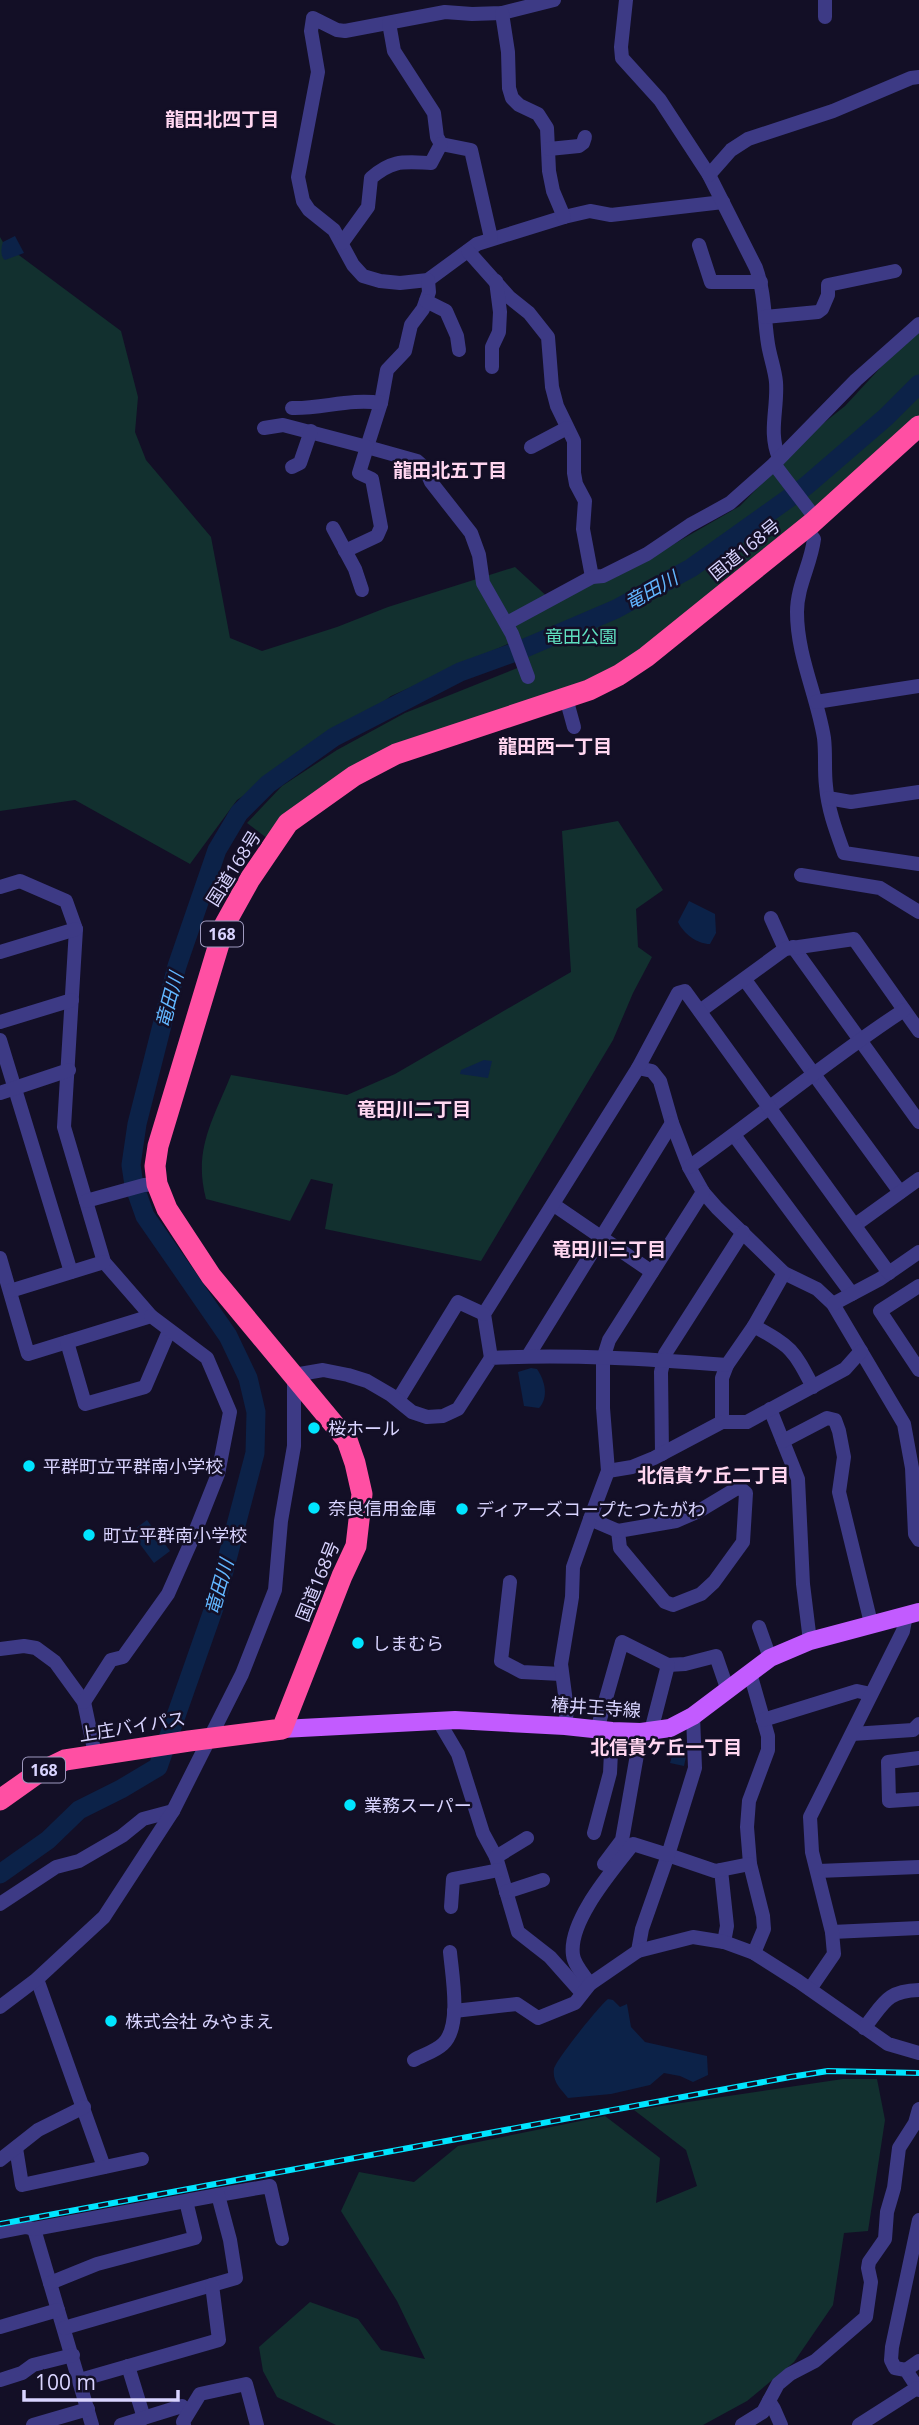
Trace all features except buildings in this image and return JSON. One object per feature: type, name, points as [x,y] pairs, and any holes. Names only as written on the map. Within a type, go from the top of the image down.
[{"type":"highway","name":"国道168号","points":[[282,1729],[356,1546],[362,1494],[347,1440],[211,1276],[150,1184],[158,1146],[225,924],[250,879],[288,823],[354,776],[396,754],[589,690],[619,675],[646,657],[812,521],[919,426]]},
{"type":"highway","name":"上庄バイパス","points":[[0,1800],[38,1773],[65,1760],[282,1729]]},
{"type":"main road","name":"椿井王寺線","points":[[282,1729],[389,1725],[438,1720],[604,1730],[646,1731],[670,1728],[693,1716],[770,1658],[810,1641],[912,1614]]},
{"type":"street","points":[[554,0],[502,13],[445,12],[337,30],[313,18],[311,32],[318,72],[298,177],[303,201],[309,210],[334,230],[353,265],[363,276],[380,281],[400,283],[428,280],[477,244],[564,217],[590,211],[611,215],[723,202]]},
{"type":"street","points":[[626,0],[622,58],[660,100],[709,175],[757,268],[761,282],[768,346],[776,382],[772,428],[776,461],[783,477],[812,521],[814,539],[798,596],[797,613],[803,658],[824,737],[830,813],[844,853],[919,864]]},
{"type":"street","points":[[825,0],[825,17]]},
{"type":"street","points":[[502,13],[512,99],[544,120],[553,191],[564,217]]},
{"type":"street","points":[[389,23],[394,51],[434,113],[437,137],[441,144],[471,150],[491,238]]},
{"type":"street","points":[[709,175],[731,150],[748,139],[833,111],[919,77]]},
{"type":"street","points":[[549,149],[579,146],[585,137]]},
{"type":"street","points":[[342,243],[368,207],[371,178],[383,167],[396,161],[431,163],[441,144]]},
{"type":"street","points":[[699,245],[711,282],[761,282]]},
{"type":"street","points":[[468,251],[509,297],[529,313],[548,337],[552,387],[575,447],[576,484],[585,501],[583,529],[592,577]]},
{"type":"street","points":[[765,317],[818,312],[828,295],[828,285],[895,271]]},
{"type":"street","points":[[345,551],[377,536],[381,527],[372,479],[359,473],[387,370],[405,351],[411,325],[429,292],[428,280]]},
{"type":"street","points":[[492,367],[492,347],[499,332],[500,312],[495,280]]},
{"type":"street","points":[[426,301],[446,311],[457,336],[459,349]]},
{"type":"street","points":[[510,629],[592,577],[603,576],[647,554],[690,525],[720,509],[776,461],[856,380],[919,324]]},
{"type":"street","points":[[292,408],[350,401],[380,403]]},
{"type":"street","points":[[264,428],[283,425],[311,431],[417,461],[425,468],[431,482],[471,533],[483,583],[510,629],[528,677]]},
{"type":"street","points":[[531,447],[567,428]]},
{"type":"street","points":[[292,467],[300,463],[311,431]]},
{"type":"street","points":[[333,528],[362,590]]},
{"type":"street","points":[[816,702],[919,686]]},
{"type":"street","points":[[566,698],[574,727]]},
{"type":"street","points":[[828,798],[851,802],[919,792]]},
{"type":"street","points":[[801,875],[880,888],[919,910]]},
{"type":"street","points":[[0,887],[20,881],[66,901],[76,929],[64,1128],[104,1262],[150,1316],[207,1358],[230,1412],[218,1474],[168,1594],[122,1657],[111,1660],[84,1702]]},
{"type":"street","points":[[771,918],[789,948],[919,1122]]},
{"type":"street","points":[[0,952],[76,929]]},
{"type":"street","points":[[700,1011],[789,948],[854,939],[919,1031]]},
{"type":"street","points":[[745,980],[901,1192]]},
{"type":"street","points":[[0,2007],[37,1979],[104,1917],[173,1811],[242,1674],[275,1590],[281,1521],[295,1446],[294,1375],[323,1370],[367,1381],[412,1412],[427,1417],[443,1416],[458,1409],[491,1358],[484,1314],[638,1068],[678,993],[685,990],[889,1273]]},
{"type":"street","points":[[0,1022],[72,1000]]},
{"type":"street","points":[[689,1167],[859,1039],[904,1010]]},
{"type":"street","points":[[0,1040],[71,1272]]},
{"type":"street","points":[[638,1068],[652,1071],[660,1081],[689,1167],[704,1192],[784,1273],[817,1289],[833,1304],[861,1351],[904,1424],[912,1468],[915,1534],[919,1540]]},
{"type":"street","points":[[0,1093],[69,1070]]},
{"type":"street","points":[[528,1356],[672,1123]]},
{"type":"street","points":[[734,1135],[852,1294]]},
{"type":"street","points":[[855,1225],[919,1179]]},
{"type":"street","points":[[86,1201],[150,1184]]},
{"type":"street","points":[[565,1726],[567,1710],[561,1664],[572,1597],[573,1567],[608,1471],[603,1408],[603,1359],[609,1340],[704,1192]]},
{"type":"street","points":[[554,1205],[652,1272]]},
{"type":"street","points":[[662,1454],[661,1373],[665,1354],[743,1232]]},
{"type":"street","points":[[833,1304],[889,1273],[919,1252]]},
{"type":"street","points":[[0,1258],[29,1353],[150,1316]]},
{"type":"street","points":[[10,1291],[104,1262]]},
{"type":"street","points":[[722,1422],[722,1378],[727,1365],[754,1326],[784,1273]]},
{"type":"street","points":[[919,1286],[880,1311],[919,1370]]},
{"type":"street","points":[[398,1400],[458,1302],[484,1314]]},
{"type":"street","points":[[754,1326],[786,1343],[795,1352],[813,1387]]},
{"type":"street","points":[[67,1342],[85,1404],[145,1387],[169,1331]]},
{"type":"street","points":[[608,1471],[632,1467],[722,1422],[747,1422],[845,1370],[861,1351]]},
{"type":"street","points":[[491,1358],[528,1356],[727,1365]]},
{"type":"street","points":[[770,1409],[798,1479],[803,1584],[810,1641]]},
{"type":"street","points":[[783,1441],[827,1418],[835,1420],[844,1457],[839,1492],[871,1623]]},
{"type":"street","points":[[590,1519],[618,1531],[676,1521],[699,1511],[739,1487],[746,1493],[743,1542],[714,1582],[701,1594],[673,1605],[665,1602],[620,1548],[618,1531]]},
{"type":"street","points":[[510,1581],[501,1661],[522,1672],[561,1674]]},
{"type":"street","points":[[810,1989],[834,1954],[832,1933],[812,1852],[810,1817],[912,1614]]},
{"type":"street","points":[[759,1626],[770,1658]]},
{"type":"street","points":[[594,1833],[610,1773],[604,1730],[622,1642],[668,1665],[685,1664],[716,1656],[728,1691]]},
{"type":"street","points":[[0,1649],[24,1646],[36,1648],[55,1662],[84,1702],[104,1753]]},
{"type":"street","points":[[604,1864],[622,1840],[646,1731],[668,1665]]},
{"type":"street","points":[[750,1673],[768,1736],[768,1750],[750,1801],[747,1826],[750,1864],[764,1929],[754,1952]]},
{"type":"street","points":[[763,1720],[857,1691],[871,1694]]},
{"type":"street","points":[[638,1951],[642,1929],[695,1768],[693,1716]]},
{"type":"street","points":[[438,1720],[458,1754],[483,1833],[497,1863],[518,1932],[586,1989]]},
{"type":"street","points":[[852,1734],[913,1730],[919,1724]]},
{"type":"street","points":[[919,1758],[888,1762],[889,1801],[919,1800]]},
{"type":"street","points":[[0,1905],[55,1867],[79,1861],[121,1836],[143,1819],[173,1811]]},
{"type":"street","points":[[451,1906],[453,1880],[497,1863],[527,1838]]},
{"type":"street","points":[[586,1989],[572,1952],[580,1920],[596,1892],[633,1844],[715,1871],[750,1864]]},
{"type":"street","points":[[818,1871],[919,1867]]},
{"type":"street","points":[[721,1870],[727,1926],[724,1942]]},
{"type":"street","points":[[506,1892],[543,1880]]},
{"type":"street","points":[[832,1933],[919,1928]]},
{"type":"street","points":[[454,2011],[517,2004],[538,2018],[575,2003],[586,1989],[638,1951],[693,1937],[724,1942],[754,1952],[888,2044],[919,2053]]},
{"type":"street","points":[[414,2060],[444,2043],[453,2029],[450,1952]]},
{"type":"street","points":[[37,1979],[104,2167]]},
{"type":"street","points":[[864,2028],[891,1995],[901,1991],[919,1990]]},
{"type":"street","points":[[0,2160],[38,2130],[84,2107]]},
{"type":"street","points":[[742,2425],[762,2412],[778,2384],[790,2374],[815,2361],[866,2317],[871,2282],[869,2262],[885,2239],[887,2211],[894,2188],[900,2148],[915,2123],[919,2109]]},
{"type":"street","points":[[16,2148],[22,2185],[142,2159]]},
{"type":"street","points":[[0,2232],[26,2227],[34,2229],[270,2186],[282,2239]]},
{"type":"street","points":[[64,2328],[236,2278],[230,2239],[218,2195]]},
{"type":"street","points":[[50,2283],[97,2263],[195,2238],[186,2201]]},
{"type":"street","points":[[919,2220],[891,2360],[895,2368],[906,2370],[919,2361]]},
{"type":"street","points":[[34,2229],[92,2425]]},
{"type":"street","points":[[80,2379],[219,2340],[212,2285]]},
{"type":"street","points":[[0,2327],[58,2310]]},
{"type":"street","points":[[0,2380],[22,2373],[33,2365],[73,2355]]},
{"type":"street","points":[[128,2366],[144,2418]]},
{"type":"street","points":[[859,2425],[918,2389],[906,2370]]},
{"type":"street","points":[[184,2425],[183,2422],[200,2394],[246,2384],[257,2425]]},
{"type":"street","points":[[769,2401],[781,2425]]},
{"type":"street","points":[[121,2425],[181,2406]]},
{"type":"street","points":[[40,2424],[88,2409]]},
{"type":"green space","name":"竜田公園","points":[[0,237],[4,244],[121,331],[138,397],[135,432],[146,460],[211,537],[230,638],[262,651],[515,567],[552,601],[660,552],[740,506],[811,433],[845,406],[919,330],[919,418],[824,502],[633,658],[599,679],[414,741],[268,839],[247,823],[282,786],[337,750],[405,713],[530,663],[510,643],[391,696],[356,723],[237,800],[190,864],[75,800],[0,811]]},
{"type":"green space","points":[[618,821],[663,890],[636,909],[638,947],[652,957],[613,1040],[481,1261],[325,1229],[333,1184],[311,1179],[290,1221],[206,1199],[203,1150],[231,1075],[347,1095],[395,1074],[571,972],[562,831]]},
{"type":"green space","points":[[843,2079],[877,2079],[885,2120],[868,2231],[844,2233],[833,2305],[794,2362],[747,2401],[703,2425],[336,2425],[277,2397],[263,2371],[259,2347],[310,2302],[358,2319],[381,2350],[425,2359],[397,2301],[341,2211],[359,2172],[414,2182],[458,2146],[605,2116],[660,2158],[656,2203],[697,2186],[686,2150],[634,2110]]},
{"type":"water","points":[[15,236],[24,253],[5,260],[1,249],[3,242]]},
{"type":"water","points":[[689,901],[715,914],[716,933],[710,944],[691,937],[678,922]]},
{"type":"water","points":[[484,1060],[492,1061],[488,1078],[460,1074],[461,1070]]},
{"type":"water","points":[[537,1369],[544,1384],[544,1399],[539,1408],[524,1406],[518,1372]]},
{"type":"water","points":[[147,1520],[170,1551],[154,1563],[131,1532]]},
{"type":"water","points":[[674,1749],[687,1752],[684,1766],[670,1763]]},
{"type":"water","points":[[608,1999],[620,2007],[627,2004],[631,2027],[645,2042],[707,2056],[708,2075],[693,2082],[664,2073],[650,2085],[611,2094],[568,2098],[556,2082],[556,2064],[578,2033]]},
{"type":"waterway","name":"竜田川","points":[[0,1874],[48,1840],[79,1810],[158,1767],[215,1605],[255,1453],[256,1412],[248,1378],[228,1336],[145,1216],[134,1185],[131,1165],[137,1124],[177,966],[217,850],[239,813],[268,784],[334,737],[460,672],[518,651],[616,609],[691,568],[806,486],[886,417],[919,384]]},
{"type":"railway","points":[[0,2224],[790,2077],[828,2071],[919,2073]]},
{"type":"place","name":"桜ホール","points":[[314,1428]]},
{"type":"place","name":"平群町立平群南小学校","points":[[29,1466]]},
{"type":"place","name":"奈良信用金庫","points":[[314,1508]]},
{"type":"place","name":"ディアーズコープたつたがわ","points":[[462,1509]]},
{"type":"place","name":"町立平群南小学校","points":[[89,1535]]},
{"type":"place","name":"しまむら","points":[[358,1643]]},
{"type":"place","name":"業務スーパー","points":[[350,1805]]},
{"type":"place","name":"株式会社 みやまえ","points":[[111,2021]]},
{"type":"district","name":"龍田北四丁目","points":[[222,119]]},
{"type":"district","name":"龍田北五丁目","points":[[450,470]]},
{"type":"district","name":"龍田西一丁目","points":[[555,746]]},
{"type":"district","name":"竜田川二丁目","points":[[414,1109]]},
{"type":"district","name":"竜田川三丁目","points":[[609,1249]]},
{"type":"district","name":"北信貴ケ丘二丁目","points":[[713,1475]]},
{"type":"district","name":"北信貴ケ丘一丁目","points":[[666,1747]]}]
